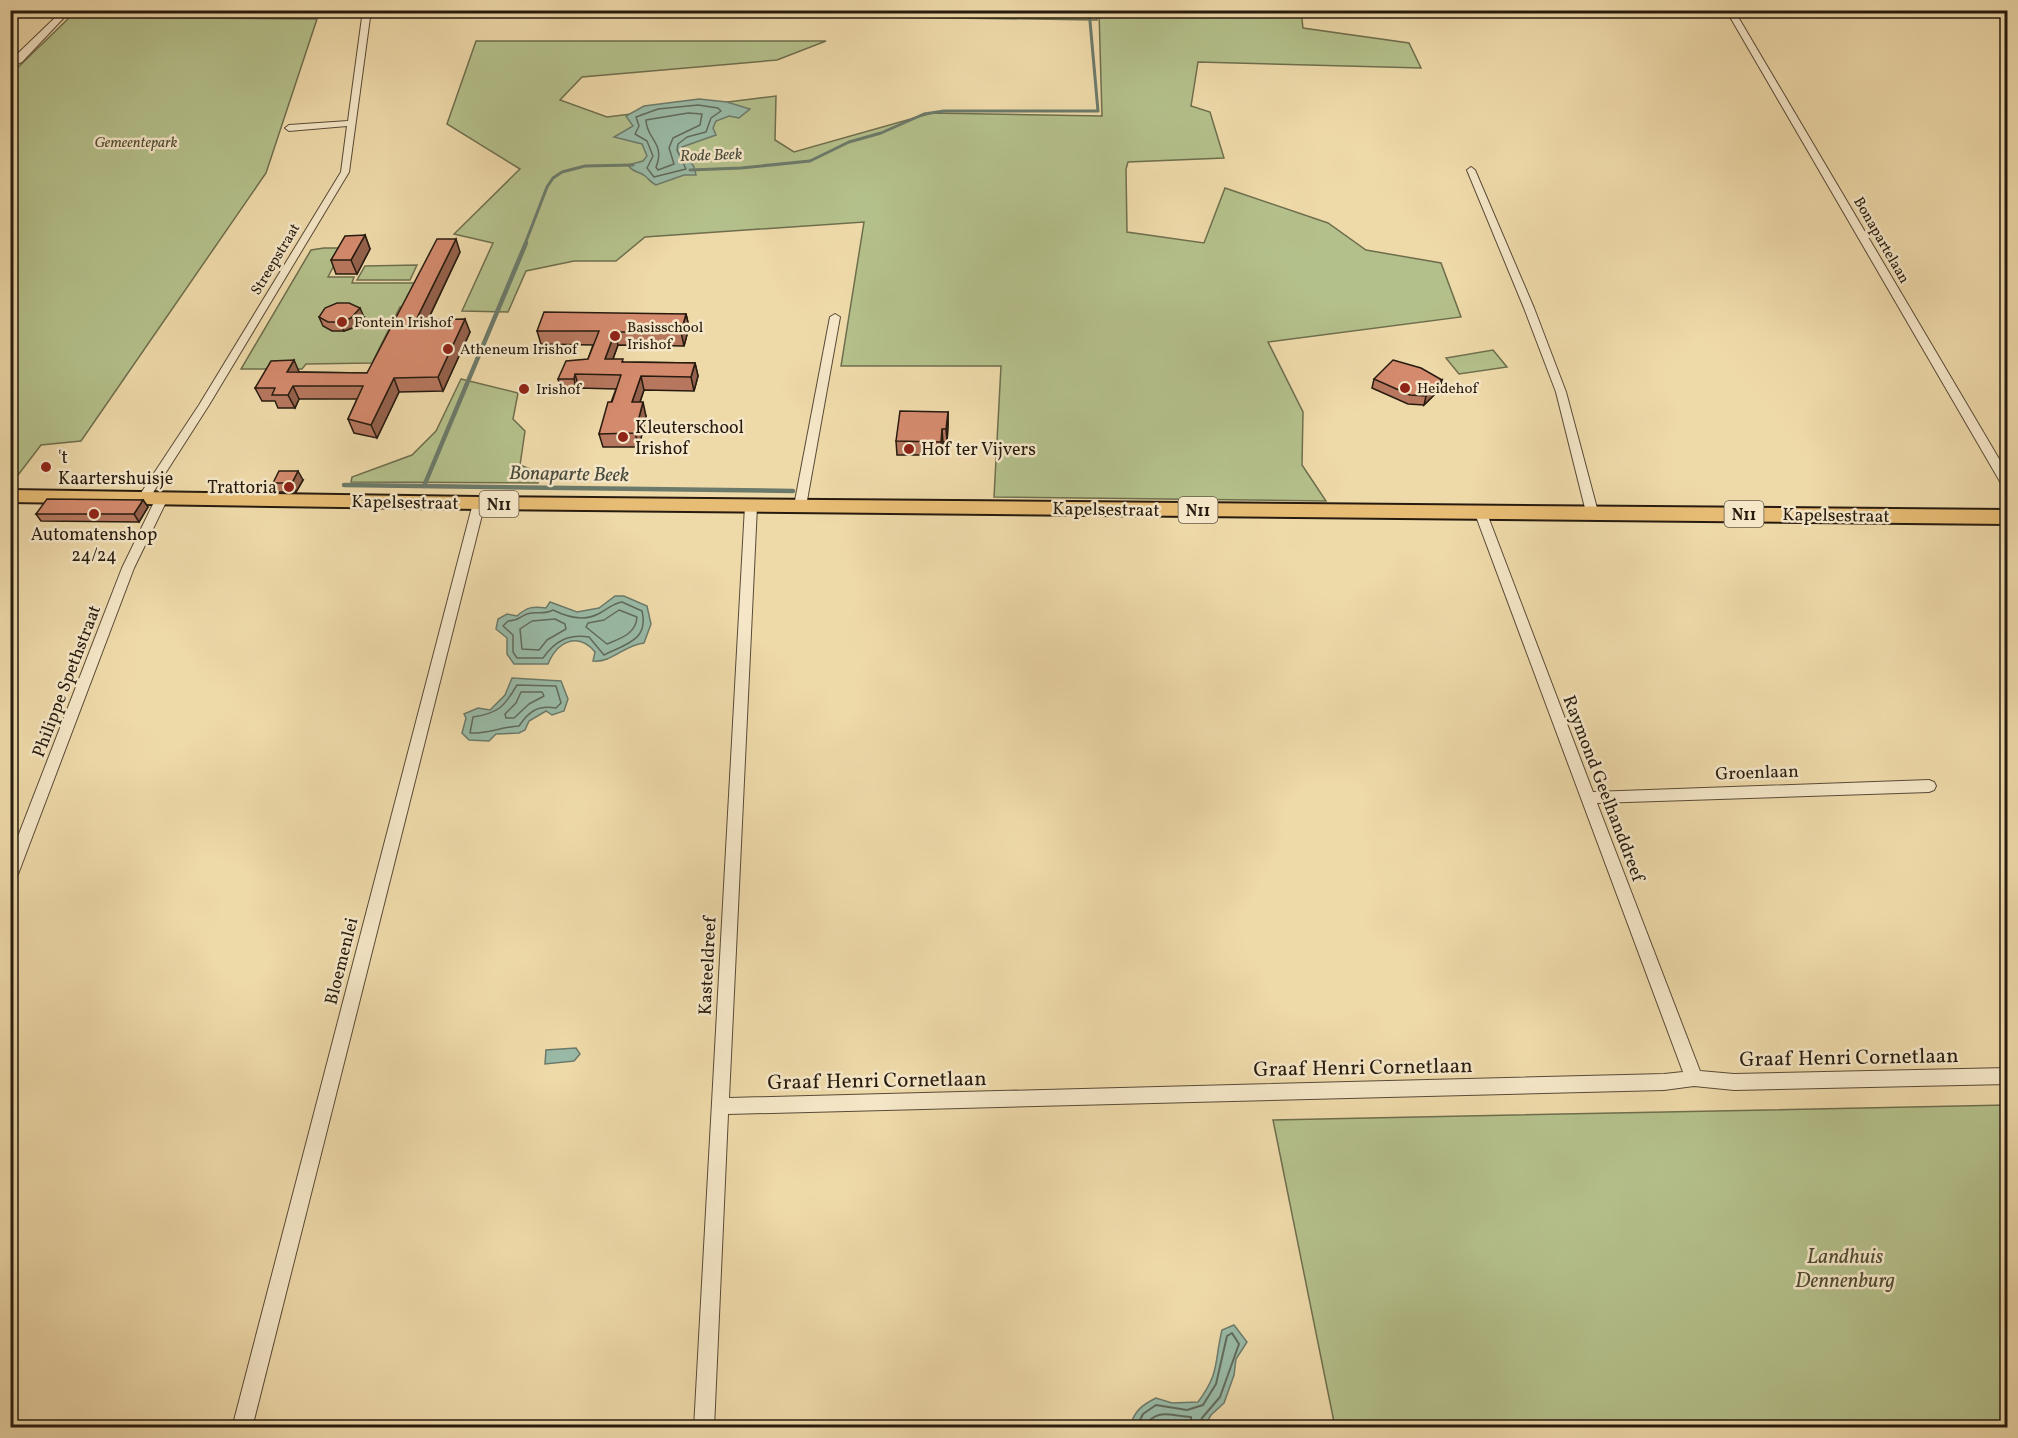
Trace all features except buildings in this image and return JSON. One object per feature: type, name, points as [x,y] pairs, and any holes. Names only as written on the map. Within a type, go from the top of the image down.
[{"type":"main road","name":"Kapelsestraat","points":[[10,496],[478,504],[2007,517]]},
{"type":"street","points":[[10,65],[19,60],[68,10]]},
{"type":"street","name":"Streepstraat","points":[[152,500],[204,405],[345,172],[367,10]]},
{"type":"street","name":"Bonapartelaan","points":[[1730,10],[2007,485]]},
{"type":"street","points":[[289,128],[352,123]]},
{"type":"street","points":[[1471,170],[1561,392],[1576,446],[1581,480],[1592,512]]},
{"type":"street","points":[[800,506],[835,317]]},
{"type":"street","name":"Philippe Spethstraat","points":[[10,877],[152,500]]},
{"type":"street","name":"Bloemenlei","points":[[242,1428],[478,504]]},
{"type":"street","name":"Kasteeldreef","points":[[704,1428],[751,506]]},
{"type":"street","name":"Raymond Geelhanddreef","points":[[1480,512],[1694,1078]]},
{"type":"street","name":"Groenlaan","points":[[1587,798],[1929,786]]},
{"type":"street","name":"Graaf Henri Cornetlaan","points":[[720,1106],[1652,1083],[1694,1078],[1734,1082],[2007,1076]]},
{"type":"green space","points":[[1095,10],[1097,20],[745,15],[746,11]]},
{"type":"green space","points":[[1099,11],[1301,11],[1303,28],[1409,43],[1421,68],[1198,62],[1191,106],[1210,112],[1224,158],[1128,162],[1126,169],[1127,232],[1204,243],[1225,188],[1328,223],[1366,250],[1441,263],[1461,317],[1268,342],[1303,412],[1302,465],[1326,501],[994,497],[1001,366],[841,366],[864,222],[645,237],[616,261],[574,261],[526,271],[508,312],[462,311],[493,243],[454,234],[520,169],[447,124],[476,41],[826,41],[777,60],[582,77],[560,100],[607,117],[776,96],[775,140],[794,152],[932,113],[1102,116]]},
{"type":"green space","name":"Gemeentepark","points":[[70,17],[317,19],[266,173],[81,441],[41,445],[15,479],[11,479],[11,74]]},
{"type":"green space","points":[[343,248],[328,277],[354,277],[352,283],[425,283],[413,307],[400,307],[372,363],[306,364],[302,369],[241,369],[311,250]]},
{"type":"green space","points":[[417,265],[410,280],[357,280],[365,266]]},
{"type":"green space","points":[[1493,350],[1507,367],[1459,374],[1446,358]]},
{"type":"green space","points":[[461,379],[518,393],[513,419],[525,431],[520,465],[540,473],[538,483],[351,482],[352,477],[412,455],[436,431]]},
{"type":"green space","name":"Landhuis Dennenburg","points":[[2007,1105],[2007,1427],[1335,1427],[1273,1120]]},
{"type":"water","points":[[699,99],[727,102],[750,109],[739,118],[729,116],[716,121],[713,128],[716,135],[682,147],[696,175],[684,175],[656,185],[643,174],[630,168],[628,165],[643,161],[647,156],[642,144],[614,137],[633,126],[626,116],[644,106]]},
{"type":"water","points":[[615,596],[624,596],[647,606],[651,624],[644,643],[600,661],[593,661],[595,652],[582,642],[575,641],[562,645],[548,664],[514,664],[507,654],[507,638],[496,629],[498,619],[507,614],[517,616],[530,608],[546,608],[550,602],[577,612],[599,608]]},
{"type":"water","points":[[512,678],[561,681],[568,699],[564,711],[552,715],[546,711],[529,721],[525,730],[519,733],[496,734],[489,741],[469,740],[462,733],[466,718],[464,714],[478,708],[490,710],[505,695]]},
{"type":"water","points":[[576,1048],[580,1054],[574,1061],[545,1064],[546,1050]]},
{"type":"water","points":[[1234,1325],[1247,1342],[1236,1359],[1234,1375],[1224,1403],[1211,1415],[1204,1427],[1130,1427],[1139,1409],[1156,1398],[1172,1403],[1198,1402],[1213,1375],[1222,1330]]},
{"type":"waterway","name":"Rode Beek","points":[[690,170],[741,168],[810,161],[849,142],[881,133],[924,114],[944,111],[1098,111],[1089,10]]},
{"type":"waterway","name":"Rode Beek","points":[[525,244],[547,187],[553,178],[562,172],[585,166],[633,165]]},
{"type":"waterway","name":"Rode Beek","points":[[424,486],[526,243]]},
{"type":"waterway","name":"Bonaparte Beek","points":[[344,485],[793,491]]},
{"type":"place","name":"Fontein Irishof","points":[[342,322]]},
{"type":"place","name":"Basisschool Irishof","points":[[615,336]]},
{"type":"place","name":"Atheneum Irishof","points":[[448,349]]},
{"type":"place","name":"Heidehof","points":[[1405,388]]},
{"type":"place","name":"Irishof","points":[[524,389]]},
{"type":"place","name":"Kleuterschool Irishof","points":[[623,437]]},
{"type":"place","name":"Hof ter Vijvers","points":[[909,449]]},
{"type":"place","name":"'t Kaartershuisje","points":[[46,467]]},
{"type":"place","name":"Trattoria","points":[[289,487]]},
{"type":"place","name":"Automatenshop 24/24","points":[[94,514]]}]
